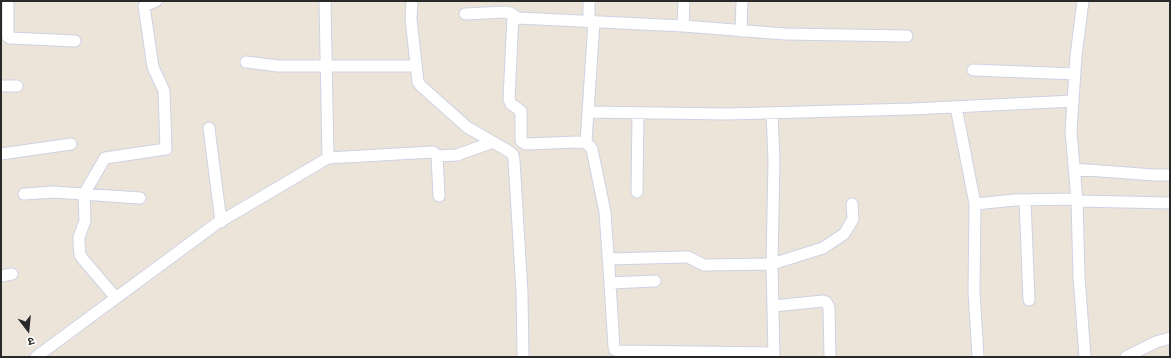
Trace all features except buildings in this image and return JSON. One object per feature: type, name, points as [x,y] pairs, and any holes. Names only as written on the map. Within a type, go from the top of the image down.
[{"type":"street","points":[[8,1],[8,37],[75,41]]},
{"type":"street","points":[[116,298],[80,255],[79,237],[85,221],[84,194],[104,158],[166,149],[164,91],[152,67],[144,6],[156,1]]},
{"type":"street","points":[[325,1],[328,158]]},
{"type":"street","points":[[412,1],[411,19],[418,82],[467,127],[511,154],[514,160],[522,292],[523,357]]},
{"type":"street","points":[[586,142],[591,22],[589,1]]},
{"type":"street","points":[[683,26],[684,1]]},
{"type":"street","points":[[741,31],[742,1]]},
{"type":"street","points":[[1083,1],[1074,74],[1071,131],[1077,200],[1079,276],[1085,357]]},
{"type":"street","points":[[465,14],[505,12],[518,18],[683,26],[785,34],[907,36]]},
{"type":"street","points":[[513,16],[509,99],[511,104],[521,111],[522,141],[524,143]]},
{"type":"street","points":[[246,62],[278,66],[416,66]]},
{"type":"street","points":[[973,70],[1074,74]]},
{"type":"street","points":[[1,86],[17,86]]},
{"type":"street","points":[[588,112],[728,114],[956,107],[1073,101]]},
{"type":"street","points":[[956,107],[975,204],[974,292],[978,357]]},
{"type":"street","points":[[637,192],[638,113]]},
{"type":"street","points":[[511,154],[524,143],[586,142],[592,149],[604,212],[615,350],[692,354],[774,355],[772,264],[774,160],[772,113]]},
{"type":"street","points":[[209,128],[221,222]]},
{"type":"street","points":[[437,156],[457,155],[493,142]]},
{"type":"street","points":[[1,154],[71,144]]},
{"type":"street","points":[[36,357],[221,222],[328,158],[433,152],[437,156],[439,196]]},
{"type":"street","points":[[1074,169],[1170,175]]},
{"type":"street","points":[[24,194],[54,192],[140,198]]},
{"type":"street","points":[[975,204],[1025,200],[1170,203]]},
{"type":"street","points":[[1025,200],[1029,300]]},
{"type":"street","points":[[608,259],[688,257],[704,265],[772,264],[823,248],[844,234],[853,219],[852,204]]},
{"type":"street","points":[[610,283],[654,281]]},
{"type":"street","points":[[773,306],[823,301],[826,302],[829,307],[830,357]]},
{"type":"street","points":[[1126,357],[1156,342],[1170,338]]}]
